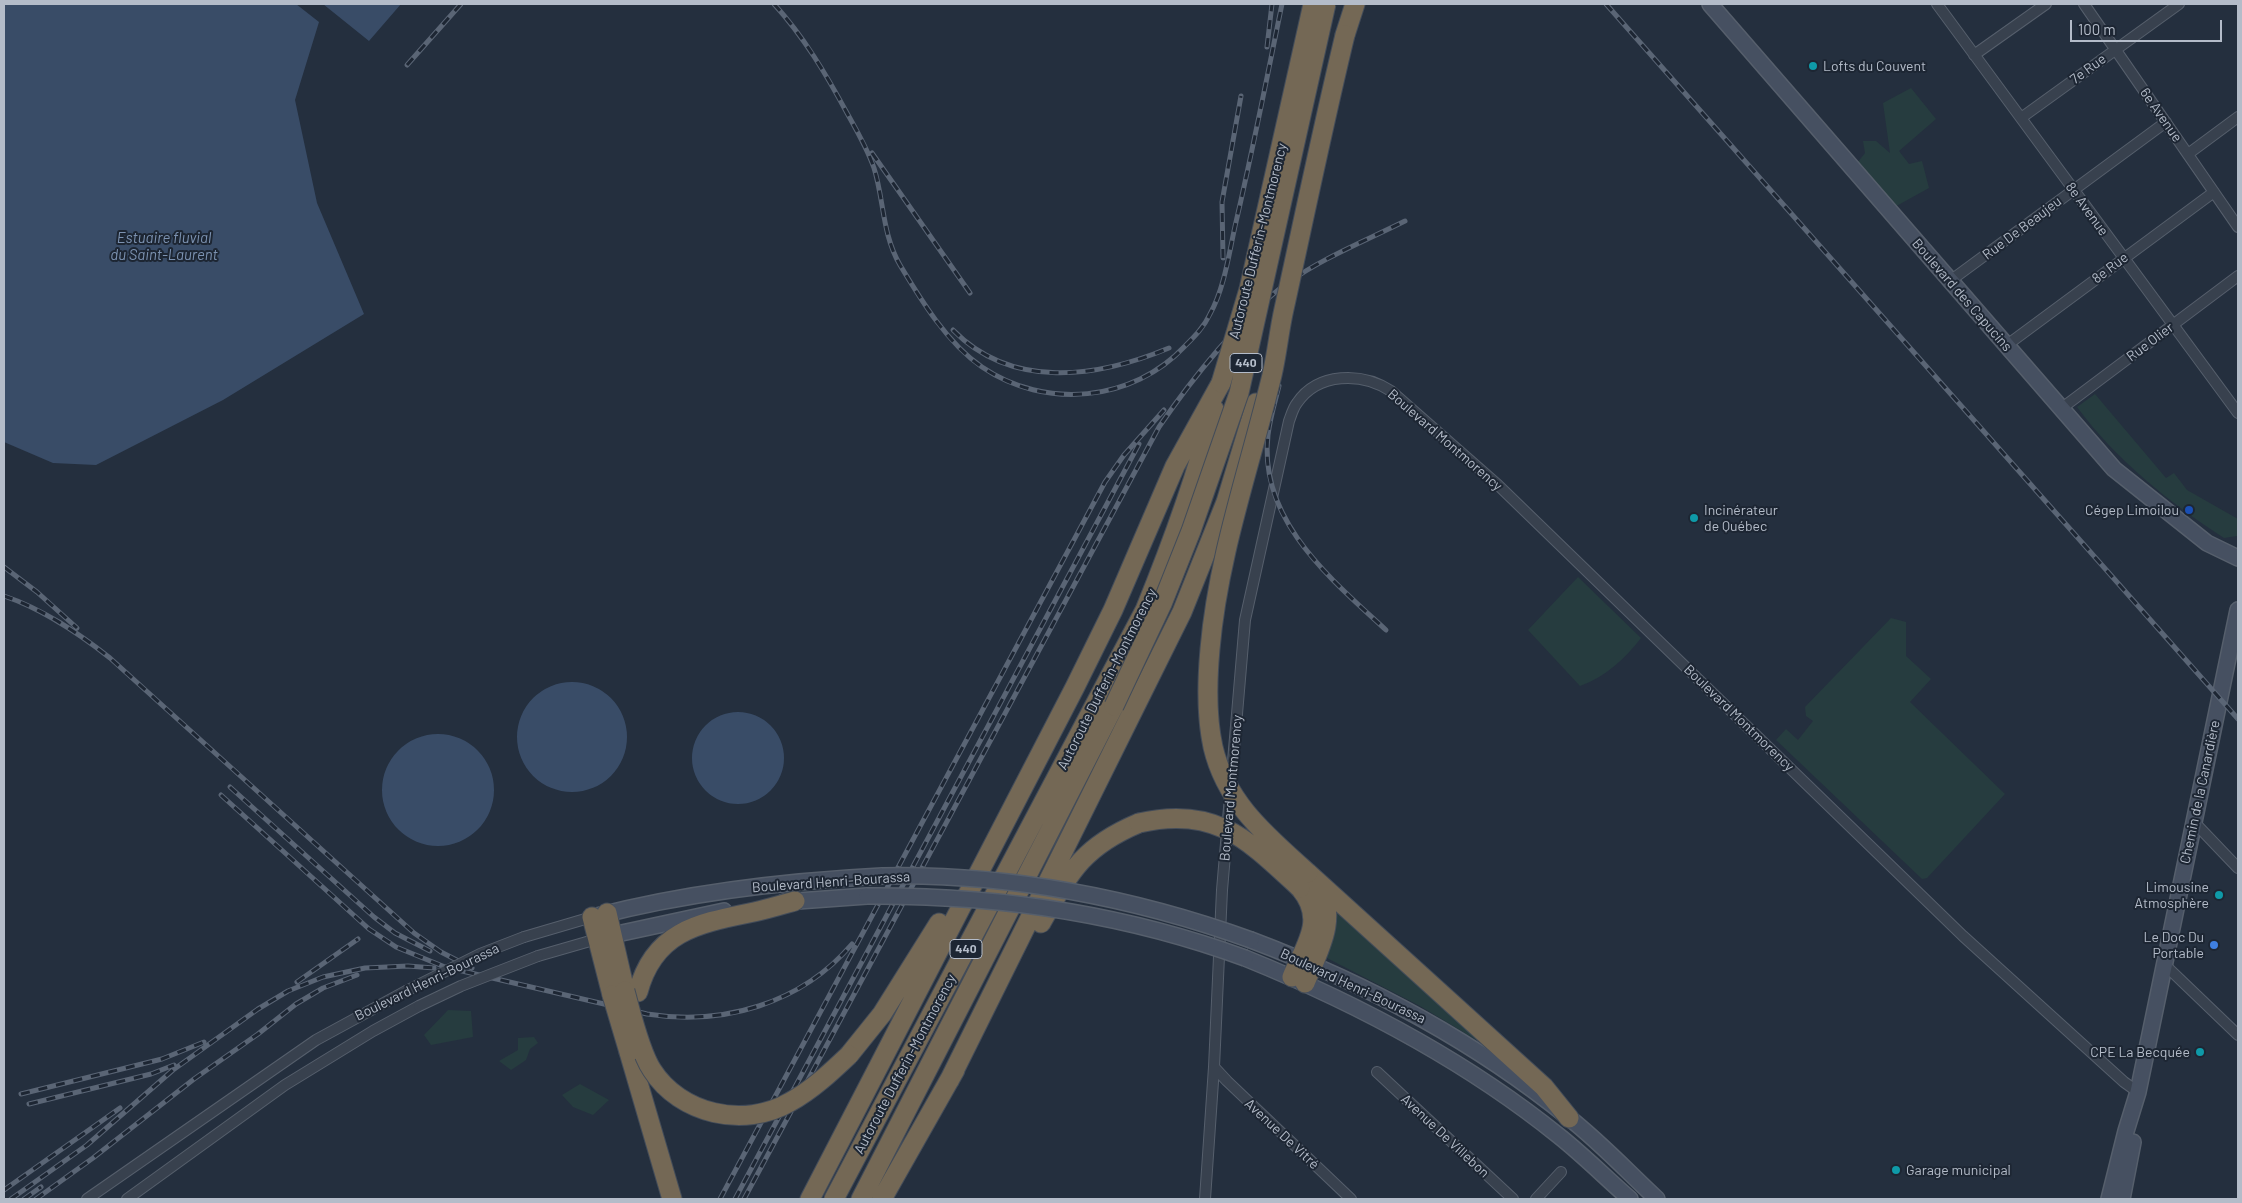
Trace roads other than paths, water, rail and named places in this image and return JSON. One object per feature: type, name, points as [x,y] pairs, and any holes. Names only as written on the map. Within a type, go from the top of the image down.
[{"type":"highway","name":"Autoroute Dufferin-Montmorency","points":[[834,1199],[1114,706],[1145,610],[1162,569],[1201,459],[1249,289],[1312,4]]},
{"type":"highway","name":"Autoroute Dufferin-Montmorency","points":[[862,1199],[1114,706],[1162,604],[1188,540],[1239,393],[1326,4]]},
{"type":"highway","points":[[1351,4],[1281,321],[1272,374],[1223,558],[1212,631],[1208,706],[1216,757],[1237,803],[1307,879],[1544,1087],[1570,1118]]},
{"type":"highway","points":[[1345,35],[1355,4]]},
{"type":"highway","points":[[949,1081],[1114,706],[1182,612],[1226,502],[1281,321]]},
{"type":"highway","points":[[810,1199],[1075,686],[1113,610],[1175,466],[1221,384]]},
{"type":"highway","points":[[625,993],[635,1008],[636,1025],[642,1051],[651,1069],[661,1082],[688,1103],[722,1115],[762,1112],[789,1103],[810,1090],[849,1055],[882,1014],[1024,783]]},
{"type":"highway","points":[[882,1199],[1068,875],[1083,857],[1100,843],[1139,823],[1159,818],[1179,818],[1220,826],[1240,836],[1307,879],[1314,926],[1306,962],[1298,980]]},
{"type":"highway","points":[[625,993],[652,956],[670,940],[701,923],[795,901]]},
{"type":"highway","points":[[600,915],[604,937],[625,993],[672,1199]]},
{"type":"main road","name":"Boulevard des Capucins","points":[[1710,4],[2114,469],[2207,543],[2238,558]]},
{"type":"main road","name":"Chemin de la Canardière","points":[[2109,1199],[2138,1092],[2166,965],[2238,610]]},
{"type":"main road","name":"Boulevard Henri-Bourassa","points":[[600,915],[677,898],[743,888],[823,879],[911,875],[985,880],[1059,891],[1153,910],[1191,920],[1251,940],[1306,962],[1406,1009],[1450,1034],[1506,1071],[1570,1118],[1657,1199]]},
{"type":"main road","name":"Boulevard Henri-Bourassa","points":[[604,937],[693,916],[795,901],[867,896],[942,898],[1039,907],[1152,930],[1245,958],[1298,980],[1386,1024],[1500,1092],[1560,1136],[1630,1199]]},
{"type":"main road","name":"Chemin de la Canardière","points":[[2122,1199],[2134,1133],[2138,1092]]},
{"type":"street","name":"8e Avenue","points":[[1937,4],[2238,413]]},
{"type":"street","points":[[1974,55],[2046,4]]},
{"type":"street","name":"6e Avenue","points":[[2084,4],[2238,227]]},
{"type":"street","name":"7e Rue","points":[[2021,118],[2179,4]]},
{"type":"street","points":[[2188,154],[2238,117]]},
{"type":"street","name":"Rue De Beaujeu","points":[[1950,281],[2166,122]]},
{"type":"street","name":"8e Rue","points":[[2007,345],[2214,192]]},
{"type":"street","name":"Rue Olier","points":[[2062,408],[2238,276]]},
{"type":"street","name":"Boulevard Montmorency","points":[[1205,1199],[1230,786],[1246,620],[1288,421],[1296,403],[1309,390],[1326,381],[1347,376],[1379,383],[1391,391],[1498,485],[1964,936],[2124,1082],[2138,1092]]},
{"type":"street","points":[[2194,822],[2238,868]]},
{"type":"street","name":"Boulevard Henri-Bourassa","points":[[87,1199],[316,1040],[406,990],[480,954],[524,937],[600,915]]},
{"type":"street","name":"Boulevard Henri-Bourassa","points":[[127,1199],[285,1085],[365,1036],[419,1006],[461,986],[538,956],[604,937]]},
{"type":"street","points":[[2166,965],[2238,1035]]},
{"type":"street","name":"Avenue De Vitré","points":[[1214,1066],[1227,1082],[1351,1199]]},
{"type":"street","name":"Avenue De Villebon","points":[[1377,1072],[1513,1199]]},
{"type":"street","points":[[1536,1199],[1561,1172]]},
{"type":"water","name":"Estuaire fluvial du Saint-Laurent","points":[[4,4],[296,4],[319,22],[295,100],[317,203],[364,314],[223,400],[96,465],[53,463],[4,442]]},
{"type":"water","points":[[323,4],[401,4],[369,41]]},
{"type":"water","points":[[572,682],[593,687],[611,698],[622,716],[627,737],[622,758],[611,776],[593,787],[572,792],[551,787],[533,776],[522,758],[517,737],[522,716],[533,698],[551,687]]},
{"type":"water","points":[[738,712],[755,716],[770,726],[780,741],[784,758],[780,775],[770,790],[755,800],[738,804],[721,800],[706,790],[696,775],[692,758],[696,741],[706,726],[721,716]]},
{"type":"water","points":[[438,734],[449,735],[459,739],[477,751],[489,769],[493,779],[493,801],[489,811],[477,829],[459,841],[449,845],[438,846],[427,845],[417,841],[399,829],[387,811],[383,801],[382,790],[383,779],[387,769],[399,751],[417,739],[427,735]]},
{"type":"railway","points":[[407,65],[461,4]]},
{"type":"railway","points":[[774,4],[814,56],[862,140],[874,168],[886,229],[894,253],[936,320],[957,346],[982,367],[1007,381],[1033,390],[1060,394],[1088,394],[1115,389],[1140,379],[1164,365],[1185,346],[1208,319],[1215,304],[1226,269],[1282,4]]},
{"type":"railway","points":[[1267,47],[1272,4]]},
{"type":"railway","points":[[1606,4],[2238,719]]},
{"type":"railway","points":[[1223,258],[1222,202],[1241,96]]},
{"type":"railway","points":[[872,153],[970,293]]},
{"type":"railway","points":[[744,1199],[1159,427],[1186,389],[1234,331],[1269,298],[1286,284],[1314,266],[1405,221]]},
{"type":"railway","points":[[953,330],[976,349],[1002,362],[1028,370],[1056,373],[1085,371],[1113,366],[1169,348]]},
{"type":"railway","points":[[1279,386],[1268,435],[1268,466],[1274,494],[1286,521],[1303,545],[1343,590],[1386,630]]},
{"type":"railway","points":[[720,1199],[1105,482],[1124,455],[1164,410]]},
{"type":"railway","points":[[735,1199],[1139,444]]},
{"type":"railway","points":[[4,567],[37,592],[77,628]]},
{"type":"railway","points":[[4,596],[60,622],[110,658],[414,933],[441,952],[472,968]]},
{"type":"railway","points":[[230,787],[374,917],[395,933],[430,951]]},
{"type":"railway","points":[[221,795],[369,929],[396,947],[445,967],[647,1014],[704,1017],[732,1013],[759,1006],[785,996],[809,982],[832,965],[852,944]]},
{"type":"railway","points":[[297,982],[358,939]]},
{"type":"railway","points":[[11,1199],[87,1145],[173,1070],[258,1009],[288,991],[323,977],[365,968],[408,966],[434,968]]},
{"type":"railway","points":[[36,1199],[296,1004],[323,988],[357,975]]},
{"type":"railway","points":[[21,1094],[162,1059],[204,1042]]},
{"type":"railway","points":[[29,1104],[151,1074],[174,1065]]},
{"type":"railway","points":[[4,1190],[120,1108]]},
{"type":"railway","points":[[24,1199],[41,1187]]},
{"type":"place","name":"Lofts du Couvent","points":[[1813,66]]},
{"type":"place","name":"Cégep Limoilou","points":[[2189,510]]},
{"type":"place","name":"Incinérateur de Québec","points":[[1694,518]]},
{"type":"place","name":"Limousine Atmosphère","points":[[2219,895]]},
{"type":"place","name":"Le Doc Du Portable","points":[[2214,945]]},
{"type":"place","name":"CPE La Becquée","points":[[2200,1052]]},
{"type":"place","name":"Garage municipal","points":[[1896,1170]]}]
